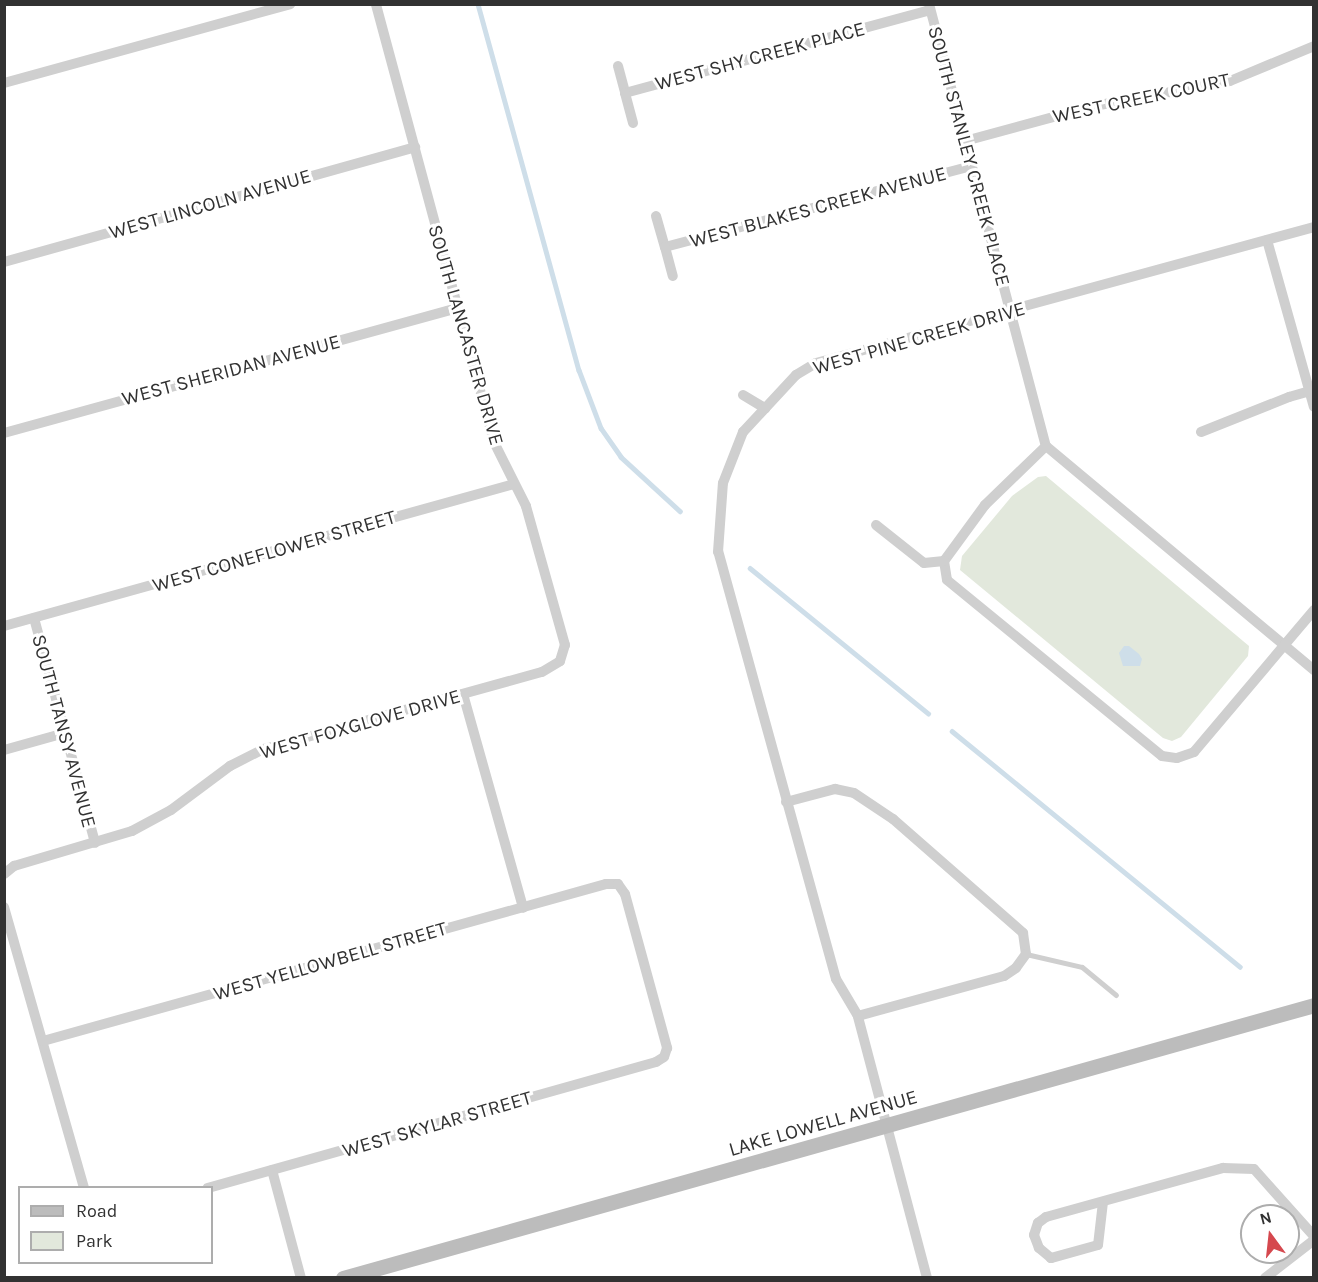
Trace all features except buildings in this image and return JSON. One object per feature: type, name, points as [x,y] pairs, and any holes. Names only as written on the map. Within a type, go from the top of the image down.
[{"type":"main road","name":"LAKE LOWELL AVENUE","points":[[343,1278],[1314,1005]]},
{"type":"street","points":[[4,83],[290,4]]},
{"type":"street","name":"SOUTH LANCASTER DRIVE","points":[[376,4],[494,442],[526,506],[565,645],[560,661]]},
{"type":"street","name":"WEST SHY CREEK PLACE","points":[[625,93],[929,7]]},
{"type":"street","name":"SOUTH STANLEY CREEK PLACE","points":[[929,7],[1046,446]]},
{"type":"street","name":"WEST CREEK COURT","points":[[965,141],[1094,106],[1230,81],[1314,46]]},
{"type":"street","points":[[618,66],[633,123]]},
{"type":"street","name":"WEST LINCOLN AVENUE","points":[[4,262],[415,147]]},
{"type":"street","name":"WEST BLAKES CREEK AVENUE","points":[[665,247],[972,166]]},
{"type":"street","name":"WEST BLAKES CREEK AVENUE","points":[[656,216],[673,276]]},
{"type":"street","name":"WEST PINE CREEK DRIVE","points":[[927,1278],[858,1016],[836,979],[718,552],[723,483],[743,432],[796,375],[816,363],[1314,227]]},
{"type":"street","points":[[1267,240],[1314,406]]},
{"type":"street","name":"WEST SHERIDAN AVENUE","points":[[4,433],[457,308]]},
{"type":"street","points":[[1201,432],[1311,391]]},
{"type":"street","points":[[743,395],[765,408]]},
{"type":"street","points":[[1314,610],[1285,646],[1194,752],[1177,758],[1162,756],[947,580],[944,561],[984,505],[1046,446],[1285,646],[1314,670]]},
{"type":"street","name":"WEST CONEFLOWER STREET","points":[[4,626],[514,484]]},
{"type":"street","points":[[876,525],[924,563],[944,561]]},
{"type":"street","name":"SOUTH TANSY AVENUE","points":[[34,618],[95,843]]},
{"type":"street","name":"WEST FOXGLOVE DRIVE","points":[[4,874],[14,866],[132,831],[171,810],[230,766],[264,749],[542,672],[560,661]]},
{"type":"street","points":[[463,694],[523,908]]},
{"type":"street","points":[[4,750],[65,733]]},
{"type":"street","points":[[786,802],[835,789],[854,793],[902,827],[1023,933],[1026,954],[1016,968],[1004,976],[858,1016]]},
{"type":"street","name":"WEST YELLOWBELL STREET","points":[[43,1041],[606,884],[618,884],[625,894],[667,1048],[664,1057]]},
{"type":"street","points":[[4,907],[83,1186]]},
{"type":"street","name":"WEST SKYLAR STREET","points":[[213,1186],[657,1062],[664,1057]]},
{"type":"street","points":[[1103,1202],[1098,1245],[1051,1258],[1039,1248],[1034,1235],[1038,1224],[1046,1217],[1223,1168],[1254,1169],[1314,1238],[1265,1278]]},
{"type":"street","points":[[272,1170],[301,1278]]},
{"type":"lane","points":[[1026,954],[1082,967],[1116,995]]},
{"type":"green space","points":[[1046,476],[1249,646],[1248,656],[1181,737],[1172,741],[1163,738],[960,570],[962,556],[1012,496],[1038,477]]},
{"type":"shaded area","points":[[1124,646],[1129,646],[1139,654],[1142,659],[1140,666],[1123,666],[1119,653]]},
{"type":"waterway","points":[[478,4],[579,370],[601,428],[621,457],[680,511]]},
{"type":"waterway","points":[[750,568],[928,713]]},
{"type":"waterway","points":[[952,731],[1240,967]]}]
